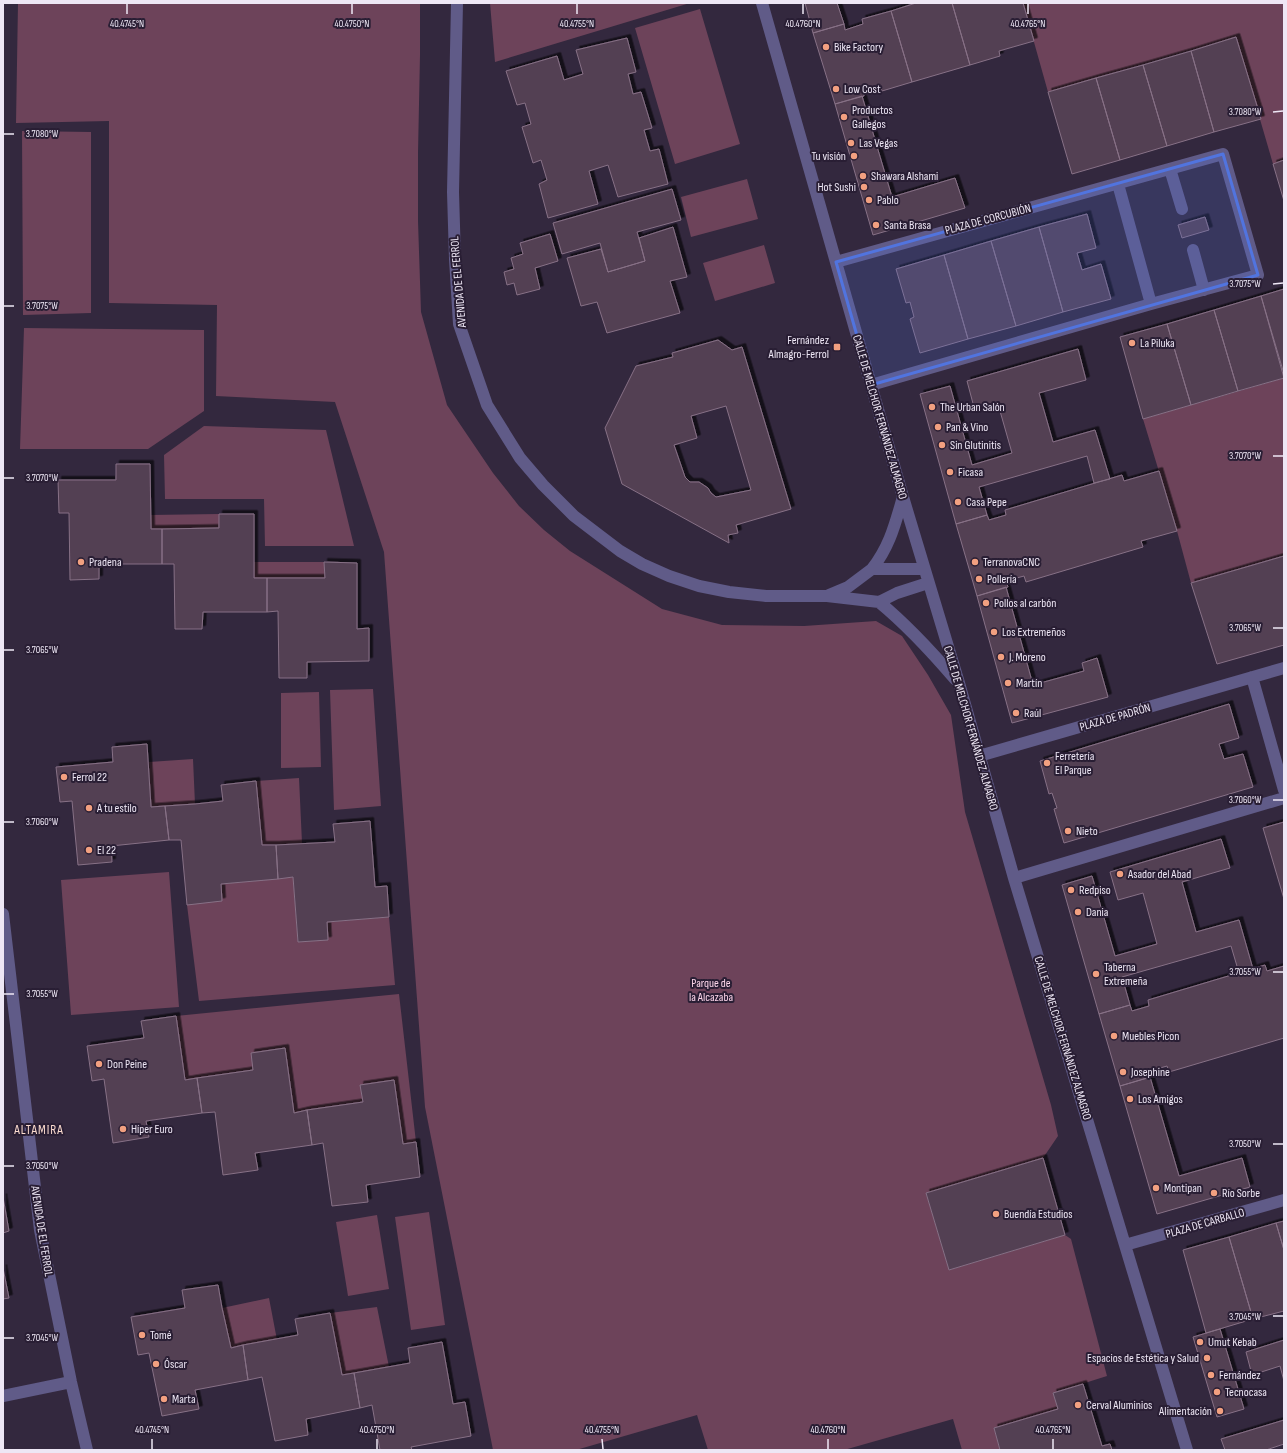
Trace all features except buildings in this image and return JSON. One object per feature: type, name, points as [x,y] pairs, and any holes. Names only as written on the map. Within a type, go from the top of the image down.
[{"type":"street","name":"AVENIDA DE EL FERROL","points":[[457,3],[453,192],[459,324],[487,405],[520,458],[543,485],[574,516],[620,551],[642,564],[669,576],[699,586],[729,592],[766,596],[827,596],[879,602]]},
{"type":"street","name":"CALLE DE MELCHOR FERNÁNDEZ ALMAGRO","points":[[762,3],[903,497],[959,683],[1014,878],[1188,1450]]},
{"type":"street","name":"PLAZA DE CORCUBIÓN","points":[[836,262],[1223,154],[1258,275],[1151,304],[871,385]]},
{"type":"street","points":[[1170,169],[1182,209]]},
{"type":"street","points":[[1118,184],[1151,304]]},
{"type":"street","points":[[1193,250],[1204,290]]},
{"type":"street","name":"AVENIDA DE EL FERROL","points":[[827,596],[848,587],[872,569],[879,561],[892,536],[903,497]]},
{"type":"street","points":[[872,569],[924,569]]},
{"type":"street","points":[[928,582],[897,593],[879,602],[927,646],[959,683]]},
{"type":"street","name":"PLAZA DE PADRÓN","points":[[979,756],[1284,668]]},
{"type":"street","points":[[1252,677],[1284,790]]},
{"type":"street","points":[[1014,878],[1284,798]]},
{"type":"street","name":"AVENIDA DE EL FERROL","points":[[3,914],[40,1230],[71,1382],[87,1450]]},
{"type":"street","name":"PLAZA DE CARBALLO","points":[[1125,1245],[1284,1200]]},
{"type":"street","points":[[3,1396],[71,1382]]},
{"type":"highlighted area","points":[[1223,154],[1258,275],[871,385],[836,262]]},
{"type":"green space","name":"Parque de la Alcazaba","points":[[18,3],[420,3],[418,221],[421,312],[447,405],[493,473],[519,506],[544,530],[570,551],[662,609],[722,625],[804,626],[876,621],[902,636],[928,675],[951,715],[965,812],[1051,1105],[1058,1136],[1043,1158],[926,1193],[949,1270],[1065,1235],[1071,1239],[1107,1376],[1053,1393],[1058,1409],[994,1428],[1000,1450],[962,1450],[953,1419],[844,1450],[708,1450],[697,1415],[576,1450],[493,1450],[425,1107],[384,552],[335,402],[216,396],[217,305],[109,303],[109,121],[16,123]]},
{"type":"green space","points":[[490,3],[690,3],[495,62]]},
{"type":"green space","points":[[1023,3],[1284,3],[1284,160],[1273,164],[1236,37],[1048,92]]},
{"type":"green space","points":[[700,9],[740,144],[675,164],[635,28]]},
{"type":"green space","points":[[22,131],[91,132],[91,313],[23,315]]},
{"type":"green space","points":[[747,179],[758,219],[691,237],[681,197]]},
{"type":"green space","points":[[764,245],[775,283],[715,301],[703,263]]},
{"type":"green space","points":[[24,328],[204,330],[204,411],[148,449],[20,449]]},
{"type":"green space","points":[[1284,378],[1284,556],[1191,583],[1143,419]]},
{"type":"green space","points":[[204,426],[326,430],[354,546],[265,546],[264,499],[165,499],[164,455]]},
{"type":"green space","points":[[219,514],[219,528],[151,529],[150,515]]},
{"type":"green space","points":[[254,562],[324,562],[325,578],[254,578]]},
{"type":"green space","points":[[373,689],[381,806],[334,810],[330,690]]},
{"type":"green space","points":[[319,692],[321,767],[281,768],[281,693]]},
{"type":"green space","points":[[193,759],[195,804],[151,807],[149,762]]},
{"type":"green space","points":[[299,778],[302,843],[262,845],[256,781]]},
{"type":"green space","points":[[169,872],[179,1007],[71,1015],[61,880]]},
{"type":"green space","points":[[293,877],[298,942],[328,939],[327,922],[389,917],[395,985],[199,1001],[187,905],[221,884]]},
{"type":"green space","points":[[399,994],[416,1142],[403,1144],[394,1080],[361,1085],[363,1102],[294,1113],[285,1048],[253,1070],[185,1080],[176,1016]]},
{"type":"green space","points":[[429,1212],[445,1325],[411,1330],[395,1217]]},
{"type":"green space","points":[[377,1215],[389,1289],[348,1296],[336,1222]]},
{"type":"green space","points":[[269,1298],[277,1340],[231,1348],[222,1308]]},
{"type":"green space","points":[[377,1307],[389,1367],[342,1375],[330,1313]]},
{"type":"place","name":"Bike Factory","points":[[826,47]]},
{"type":"place","name":"Low Cost","points":[[836,89]]},
{"type":"place","name":"Productos Gallegos","points":[[844,117]]},
{"type":"place","name":"Las Vegas","points":[[851,143]]},
{"type":"place","name":"Tu visión","points":[[854,156]]},
{"type":"place","name":"Shawara Alshami","points":[[863,176]]},
{"type":"place","name":"Hot Sushi","points":[[864,187]]},
{"type":"place","name":"Pablo","points":[[869,200]]},
{"type":"place","name":"Santa Brasa","points":[[876,225]]},
{"type":"place","name":"La Piluka","points":[[1132,343]]},
{"type":"place","name":"Fernández Almagro-Ferrol","points":[[837,347]]},
{"type":"place","name":"The Urban Salón","points":[[932,407]]},
{"type":"place","name":"Pan & Vino","points":[[938,427]]},
{"type":"place","name":"Sin Glutinitis","points":[[942,445]]},
{"type":"place","name":"Ficasa","points":[[950,472]]},
{"type":"place","name":"Casa Pepe","points":[[958,502]]},
{"type":"place","name":"Pradena","points":[[81,562]]},
{"type":"place","name":"TerranovaCNC","points":[[975,562]]},
{"type":"place","name":"Pollería","points":[[979,579]]},
{"type":"place","name":"Pollos al carbón","points":[[986,603]]},
{"type":"place","name":"Los Extremeños","points":[[994,632]]},
{"type":"place","name":"J. Moreno","points":[[1001,657]]},
{"type":"place","name":"Martín","points":[[1008,683]]},
{"type":"place","name":"Raúl","points":[[1016,713]]},
{"type":"place","name":"Ferretería El Parque","points":[[1047,763]]},
{"type":"place","name":"Ferrol 22","points":[[64,777]]},
{"type":"place","name":"A tu estilo","points":[[89,808]]},
{"type":"place","name":"Nieto","points":[[1068,831]]},
{"type":"place","name":"El 22","points":[[89,850]]},
{"type":"place","name":"Asador del Abad","points":[[1120,874]]},
{"type":"place","name":"Redpiso","points":[[1071,890]]},
{"type":"place","name":"Dania","points":[[1078,912]]},
{"type":"place","name":"Taberna Extremeña","points":[[1096,974]]},
{"type":"place","name":"Muebles Picon","points":[[1114,1036]]},
{"type":"place","name":"Don Peine","points":[[99,1064]]},
{"type":"place","name":"Josephine","points":[[1123,1072]]},
{"type":"place","name":"Los Amigos","points":[[1130,1099]]},
{"type":"place","name":"Híper Euro","points":[[123,1129]]},
{"type":"place","name":"Montipan","points":[[1156,1188]]},
{"type":"place","name":"Río Sorbe","points":[[1214,1193]]},
{"type":"place","name":"Buendía Estudios","points":[[996,1214]]},
{"type":"place","name":"Tomé","points":[[142,1335]]},
{"type":"place","name":"Umut Kebab","points":[[1200,1342]]},
{"type":"place","name":"Espacios de Estética y Salud","points":[[1207,1358]]},
{"type":"place","name":"Óscar","points":[[156,1364]]},
{"type":"place","name":"Fernández","points":[[1211,1375]]},
{"type":"place","name":"Tecnocasa","points":[[1217,1392]]},
{"type":"place","name":"Marta","points":[[164,1399]]},
{"type":"place","name":"Cerval Aluminios","points":[[1078,1405]]},
{"type":"place","name":"Alimentación","points":[[1220,1411]]},
{"type":"district","name":"ALTAMIRA","points":[[39,1129]]}]
